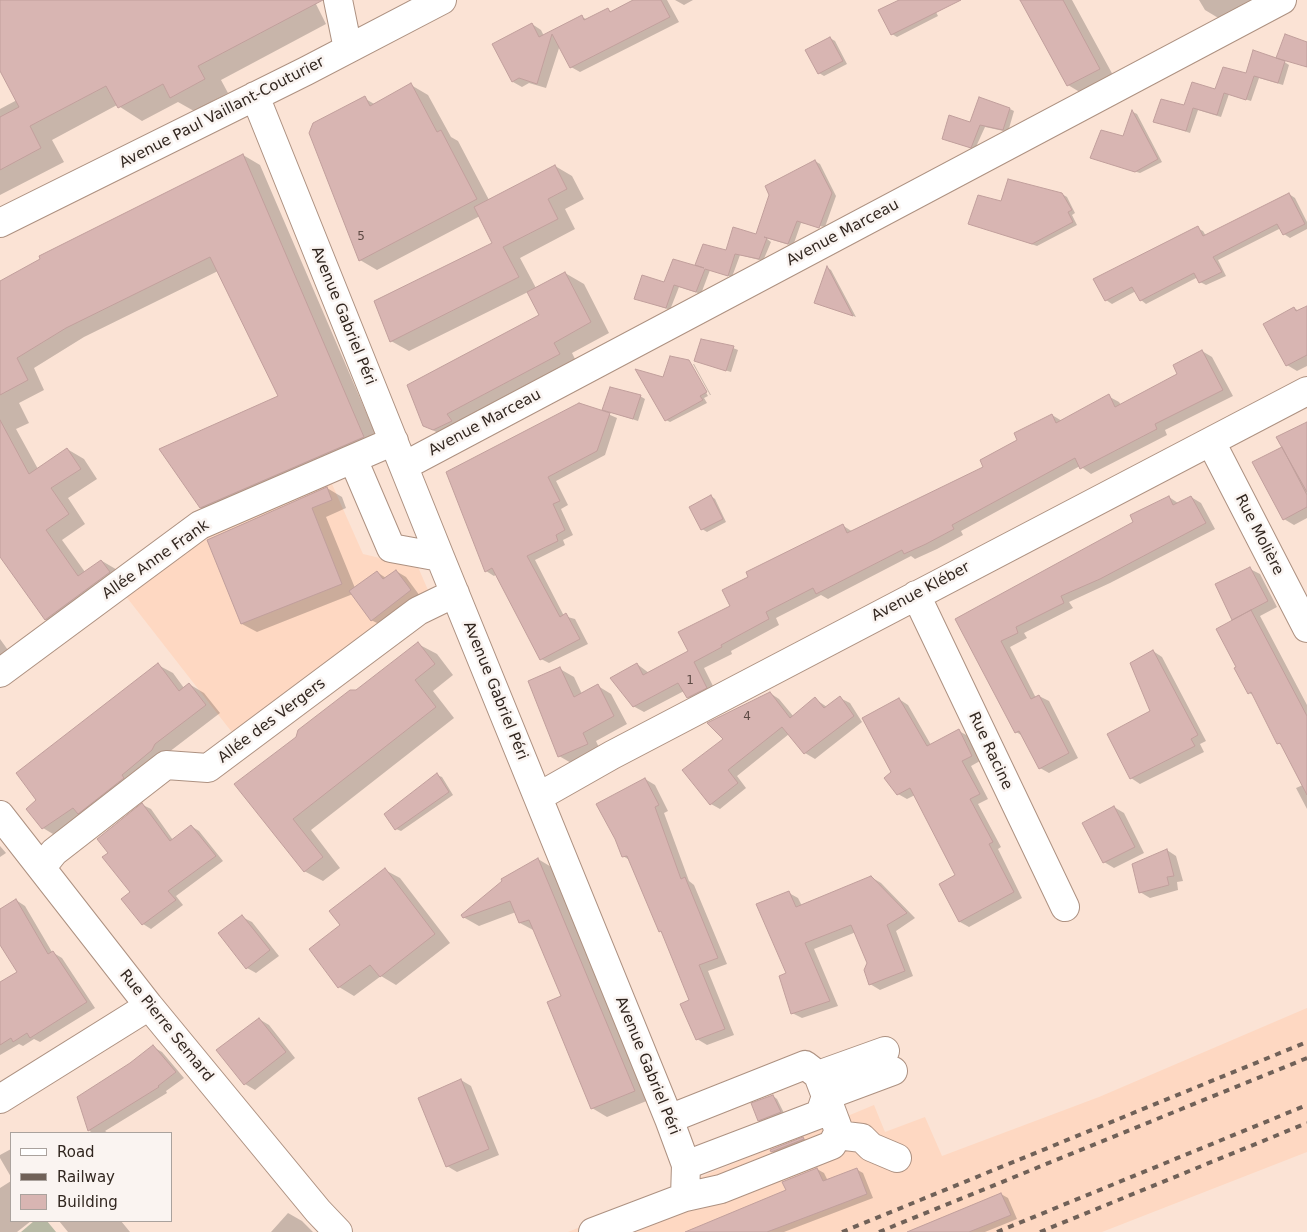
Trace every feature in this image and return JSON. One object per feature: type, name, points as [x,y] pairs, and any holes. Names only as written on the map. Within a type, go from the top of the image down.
[{"type":"street","points":[[338,0],[348,49]]},
{"type":"street","name":"Avenue Paul Vaillant-Couturier","points":[[0,223],[442,0]]},
{"type":"street","name":"Avenue Marceau","points":[[404,466],[1282,0]]},
{"type":"street","name":"Avenue Gabriel Péri","points":[[255,96],[454,593],[669,1119],[686,1165],[685,1197]]},
{"type":"street","name":"Avenue Kléber","points":[[538,798],[612,755],[1307,392]]},
{"type":"street","name":"Allée Anne Frank","points":[[0,672],[200,525],[394,441]]},
{"type":"street","name":"Rue Molière","points":[[1210,442],[1307,628]]},
{"type":"street","points":[[354,459],[391,548],[440,557]]},
{"type":"street","name":"Allée des Vergers","points":[[42,867],[54,852],[166,765],[208,768],[418,611],[454,593]]},
{"type":"street","name":"Rue Racine","points":[[916,595],[1065,907]]},
{"type":"street","name":"Rue Pierre Semard","points":[[0,814],[149,1006],[318,1212],[338,1232]]},
{"type":"street","points":[[0,1099],[149,1006]]},
{"type":"street","points":[[822,1086],[889,1061]]},
{"type":"street","points":[[593,1232],[685,1197],[720,1189],[832,1145],[839,1131],[822,1086],[805,1065],[669,1119]]},
{"type":"street","points":[[686,1165],[820,1114],[822,1086]]},
{"type":"street","points":[[837,1135],[862,1138],[871,1146],[897,1158]]},
{"type":"shaded area","points":[[328,475],[363,554],[418,567],[431,597],[238,740],[121,590],[201,529]]},
{"type":"shaded area","points":[[1307,1008],[1307,1152],[1102,1232],[568,1232],[874,1105],[885,1132],[925,1117],[942,1156],[1099,1097]]},
{"type":"green space","points":[[33,1222],[48,1222],[56,1232],[21,1232]]},
{"type":"building","points":[[0,0],[323,0],[198,66],[205,79],[170,98],[163,84],[118,108],[106,86],[30,126],[41,148],[0,170],[0,117],[19,107],[0,71]]},
{"type":"building","points":[[633,0],[661,0],[670,17],[570,68],[552,34],[537,84],[519,78],[512,82],[492,44],[532,23],[539,37],[582,15],[584,20],[608,8],[610,12]]},
{"type":"building","points":[[899,0],[961,0],[891,35],[878,10]]},
{"type":"building","points":[[1020,0],[1063,0],[1100,69],[1067,86]]},
{"type":"building","points":[[1285,34],[1307,42],[1307,67],[1276,58]]},
{"type":"building","points":[[830,37],[843,61],[818,74],[805,50]]},
{"type":"building","points":[[1253,50],[1285,61],[1278,83],[1254,76],[1246,100],[1224,93],[1217,115],[1193,108],[1186,131],[1153,122],[1161,99],[1184,105],[1192,82],[1215,89],[1223,67],[1246,73]]},
{"type":"building","points":[[411,83],[437,132],[441,130],[477,199],[359,261],[309,133],[313,123],[365,96],[370,106]]},
{"type":"building","points":[[979,97],[1010,108],[1003,130],[980,125],[971,148],[942,139],[949,115],[970,122]]},
{"type":"building","points":[[1132,110],[1158,159],[1135,172],[1090,158],[1101,130],[1123,136]]},
{"type":"building","points":[[243,154],[364,437],[200,508],[159,449],[278,396],[210,257],[66,328],[17,358],[28,380],[0,395],[0,281],[40,259],[39,256]]},
{"type":"building","points":[[815,160],[832,193],[819,228],[797,221],[788,244],[764,237],[767,238],[759,259],[735,254],[728,276],[705,269],[696,292],[674,285],[666,308],[634,299],[642,275],[664,282],[673,259],[704,268],[695,265],[703,244],[726,250],[733,227],[756,234],[769,195],[765,186]]},
{"type":"building","points":[[555,165],[567,189],[548,199],[558,219],[503,247],[519,277],[390,342],[374,301],[492,243],[474,207]]},
{"type":"building","points":[[1008,179],[1062,193],[1072,210],[1068,212],[1073,222],[1032,244],[968,224],[978,195],[1001,201]]},
{"type":"building","points":[[1289,193],[1305,224],[1283,235],[1277,224],[1213,257],[1222,272],[1199,283],[1194,273],[1140,301],[1132,287],[1105,301],[1093,279],[1198,226],[1203,236]]},
{"type":"building","points":[[827,266],[853,316],[814,303]]},
{"type":"building","points":[[565,272],[591,322],[554,343],[560,354],[447,414],[452,421],[433,430],[423,426],[407,385],[539,315],[527,292]]},
{"type":"building","points":[[1307,306],[1307,355],[1286,366],[1263,324],[1294,307],[1296,311]]},
{"type":"building","points":[[701,339],[734,346],[726,371],[694,361]]},
{"type":"building","points":[[1202,350],[1223,390],[1155,424],[1157,429],[1080,469],[1075,458],[952,525],[954,529],[926,544],[904,554],[902,550],[816,594],[813,588],[766,612],[769,619],[694,662],[707,688],[687,698],[678,683],[633,707],[610,678],[637,663],[643,675],[688,651],[678,632],[730,606],[722,590],[748,577],[746,572],[843,524],[847,533],[983,467],[980,460],[1017,440],[1014,433],[1052,414],[1056,423],[1109,394],[1115,407],[1177,374],[1173,365]]},
{"type":"building","points":[[670,356],[689,360],[707,392],[700,396],[703,400],[665,421],[635,369],[663,377]]},
{"type":"building","points":[[610,387],[641,395],[633,419],[602,410]]},
{"type":"building","points":[[579,403],[610,413],[597,451],[548,477],[560,501],[553,504],[565,530],[556,535],[558,541],[527,556],[560,617],[566,613],[580,639],[540,660],[492,568],[485,572],[446,472]]},
{"type":"building","points":[[0,420],[29,474],[67,448],[81,469],[51,488],[69,514],[46,530],[78,576],[101,560],[110,572],[45,620],[0,557]]},
{"type":"building","points":[[1307,422],[1307,492],[1276,437]]},
{"type":"building","points":[[1282,447],[1307,495],[1307,507],[1283,520],[1252,462]]},
{"type":"building","points":[[327,487],[332,500],[312,508],[342,584],[241,624],[207,540]]},
{"type":"building","points":[[711,495],[723,519],[701,530],[689,507]]},
{"type":"building","points":[[1169,496],[1173,505],[1191,496],[1206,523],[1100,579],[1061,596],[1064,603],[1016,627],[1018,633],[1001,641],[1031,699],[1039,695],[1069,753],[1039,769],[1019,731],[1015,733],[955,619],[1133,522],[1130,515]]},
{"type":"building","points":[[1250,567],[1268,601],[1232,620],[1215,584]]},
{"type":"building","points":[[396,570],[411,590],[371,621],[349,591],[377,571],[383,579]]},
{"type":"building","points":[[1251,610],[1307,716],[1307,795],[1280,743],[1277,744],[1251,692],[1248,694],[1216,629]]},
{"type":"building","points":[[418,642],[435,664],[415,680],[436,707],[293,819],[323,857],[304,872],[234,784],[296,737],[298,730],[350,690],[356,690]]},
{"type":"building","points":[[1153,650],[1198,735],[1191,739],[1195,746],[1130,779],[1107,734],[1150,711],[1130,663]]},
{"type":"building","points":[[158,663],[179,691],[189,683],[206,705],[155,744],[152,750],[122,775],[124,778],[78,814],[73,808],[42,829],[26,809],[36,800],[16,773]]},
{"type":"building","points":[[560,667],[574,697],[598,684],[614,716],[583,733],[588,744],[558,757],[528,681]]},
{"type":"building","points":[[770,692],[790,718],[815,697],[824,708],[840,696],[854,716],[804,754],[782,727],[728,770],[738,783],[710,805],[682,770],[723,739],[707,723]]},
{"type":"building","points":[[899,698],[927,746],[959,729],[972,756],[962,761],[980,794],[970,799],[993,842],[989,844],[1014,892],[959,922],[939,884],[955,875],[910,788],[897,795],[884,778],[891,772],[862,718]]},
{"type":"building","points":[[437,773],[449,792],[395,830],[384,814]]},
{"type":"building","points":[[645,778],[659,805],[655,807],[681,879],[685,877],[718,958],[699,965],[725,1029],[696,1040],[680,1004],[689,1000],[661,931],[659,932],[627,856],[622,857],[615,839],[596,804]]},
{"type":"building","points":[[142,803],[170,841],[191,825],[216,856],[168,891],[176,900],[142,925],[121,899],[130,892],[102,857],[108,853],[97,839]]},
{"type":"building","points":[[1114,806],[1135,847],[1103,863],[1082,823]]},
{"type":"building","points":[[1167,849],[1174,876],[1167,877],[1169,885],[1139,893],[1132,864]]},
{"type":"building","points":[[538,858],[635,1091],[591,1109],[547,1002],[561,996],[529,920],[519,923],[510,901],[463,918],[461,915],[502,881],[501,879]]},
{"type":"building","points":[[385,868],[435,934],[380,977],[370,965],[338,988],[309,949],[340,925],[329,911]]},
{"type":"building","points":[[871,876],[907,913],[887,925],[905,971],[869,985],[864,970],[867,963],[851,925],[805,943],[830,1001],[791,1014],[779,976],[786,973],[756,904],[789,891],[796,907]]},
{"type":"building","points":[[16,899],[48,954],[53,951],[87,1002],[30,1038],[27,1033],[13,1042],[11,1038],[0,1045],[0,982],[17,972],[0,945],[0,909]]},
{"type":"building","points":[[242,915],[270,950],[246,969],[218,933]]},
{"type":"building","points":[[259,1018],[286,1052],[244,1085],[216,1050]]},
{"type":"building","points":[[153,1045],[176,1072],[159,1087],[88,1131],[77,1097],[130,1063]]},
{"type":"building","points":[[461,1079],[489,1149],[446,1167],[418,1098]]},
{"type":"building","points":[[773,1095],[781,1112],[758,1121],[751,1103]]},
{"type":"building","points":[[803,1137],[804,1139],[771,1152],[770,1150]]},
{"type":"building","points":[[817,1168],[823,1181],[857,1168],[867,1194],[767,1232],[685,1232],[786,1190],[782,1182]]},
{"type":"building","points":[[1001,1193],[1011,1215],[969,1232],[907,1232]]},
{"type":"railway","points":[[842,1232],[1307,1042]]},
{"type":"railway","points":[[879,1232],[1307,1058]]},
{"type":"railway","points":[[997,1232],[1307,1105]]},
{"type":"railway","points":[[1040,1232],[1307,1123]]}]
